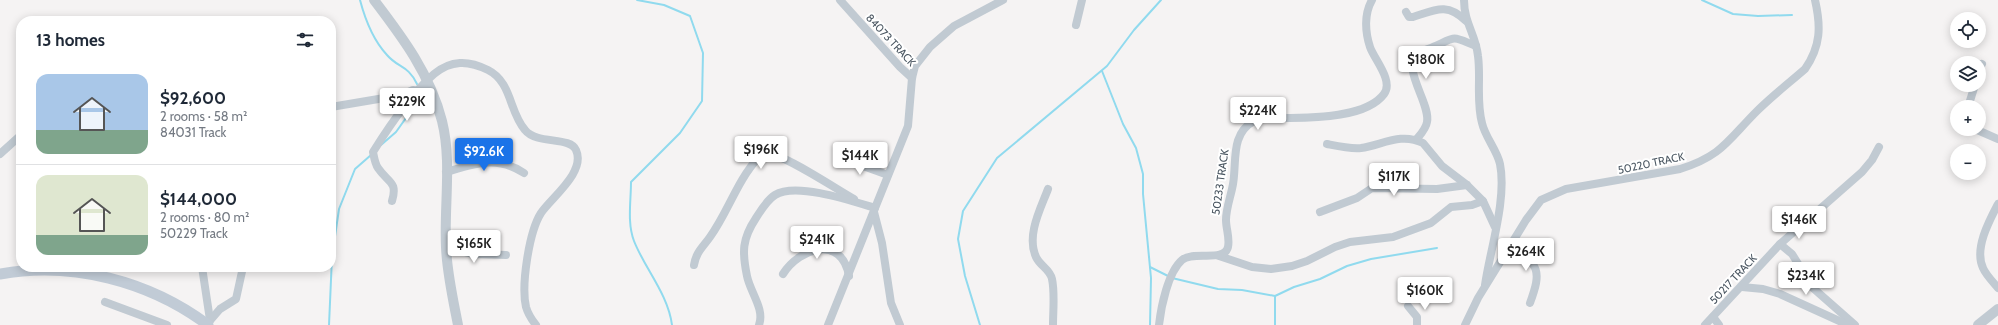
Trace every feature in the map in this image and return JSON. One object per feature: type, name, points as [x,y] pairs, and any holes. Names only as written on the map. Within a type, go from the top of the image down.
[{"type":"main road","points":[[0,274],[22,272]]},
{"type":"main road","points":[[78,272],[98,275],[154,294],[208,323]]},
{"type":"street","points":[[374,0],[404,39],[420,66],[442,122],[446,172],[446,248],[458,325]]},
{"type":"street","name":"84073 TRACK","points":[[840,0],[900,67],[912,78]]},
{"type":"street","points":[[828,325],[849,276],[908,126],[912,78],[919,60],[930,47],[954,26],[1003,0]]},
{"type":"street","points":[[1076,25],[1082,0]]},
{"type":"street","name":"50233 TRACK","points":[[1219,256],[1226,252],[1229,246],[1226,213],[1234,178],[1235,152],[1238,140],[1245,128],[1262,119],[1309,117],[1355,111],[1375,102],[1385,93],[1387,88],[1384,73],[1370,47],[1367,32],[1367,14],[1372,0]]},
{"type":"street","points":[[1464,0],[1466,21],[1476,46],[1478,57],[1481,122],[1500,164],[1501,188],[1496,227],[1485,288]]},
{"type":"street","name":"50220 TRACK","points":[[1466,325],[1478,298],[1535,207],[1541,200],[1557,192],[1680,169],[1694,165],[1720,150],[1758,110],[1806,68],[1811,60],[1820,31],[1815,0]]},
{"type":"street","points":[[1406,12],[1409,17],[1413,17],[1438,9],[1448,9],[1459,14],[1466,21]]},
{"type":"street","points":[[1416,140],[1425,129],[1428,115],[1427,107],[1414,79],[1412,69],[1414,57],[1420,51],[1452,38],[1463,39],[1476,46]]},
{"type":"street","points":[[392,201],[395,190],[394,185],[377,167],[373,152],[418,91],[427,81],[449,63],[467,64],[488,70],[503,83],[509,94],[519,121],[526,132],[538,139],[570,144],[576,150],[578,161],[574,172],[567,184],[541,213],[530,240],[524,294],[527,309],[536,325]]},
{"type":"street","points":[[336,106],[402,96],[413,90],[418,91]]},
{"type":"street","points":[[1986,134],[1998,139]]},
{"type":"street","points":[[1327,144],[1360,148],[1396,139],[1416,140],[1425,144],[1451,175],[1467,185],[1483,201],[1496,227]]},
{"type":"street","points":[[0,154],[16,140]]},
{"type":"street","name":"50217 TRACK","points":[[1705,325],[1742,287],[1780,244],[1852,182],[1872,160],[1879,147]]},
{"type":"street","points":[[846,152],[863,166],[888,175]]},
{"type":"street","points":[[694,265],[699,251],[710,236],[755,161],[763,154],[769,154],[789,162],[875,210]]},
{"type":"street","points":[[446,172],[480,162],[508,164],[524,173]]},
{"type":"street","points":[[1320,212],[1357,198],[1372,188],[1437,189],[1467,185]]},
{"type":"street","points":[[1048,189],[1036,220],[1034,247],[1036,258],[1048,271],[1052,279],[1053,325]]},
{"type":"street","points":[[759,325],[760,310],[749,285],[743,250],[749,230],[770,199],[784,191],[794,190],[809,191],[864,205]]},
{"type":"street","points":[[1159,325],[1170,281],[1176,267],[1182,260],[1196,256],[1219,256],[1252,267],[1270,269],[1292,266],[1350,242],[1393,237],[1431,223],[1451,207],[1472,205],[1483,201]]},
{"type":"street","points":[[1998,204],[1985,235],[1980,257],[1983,270],[1998,288]]},
{"type":"street","points":[[875,210],[882,243],[890,303],[900,325]]},
{"type":"street","points":[[1780,244],[1796,260],[1813,288],[1855,325]]},
{"type":"street","points":[[1512,245],[1536,268],[1538,283],[1530,303]]},
{"type":"street","points":[[446,248],[470,254],[506,256]]},
{"type":"street","points":[[783,274],[794,261],[802,255],[812,250],[823,249],[840,256],[845,262],[849,276]]},
{"type":"street","points":[[203,272],[208,323]]},
{"type":"street","points":[[208,323],[220,310],[236,299],[242,272]]},
{"type":"street","points":[[1742,287],[1763,289],[1780,294],[1845,325]]},
{"type":"street","points":[[105,302],[167,325]]},
{"type":"street","points":[[1408,306],[1417,317],[1417,325]]},
{"type":"street","points":[[1978,325],[1998,309]]},
{"type":"street","points":[[1713,317],[1718,325]]},
{"type":"waterway","points":[[360,0],[367,22],[382,49],[391,59],[410,73],[417,84]]},
{"type":"waterway","points":[[637,0],[664,5],[690,16],[703,53],[702,101],[680,133],[631,182],[630,219],[634,241],[666,303],[672,325]]},
{"type":"waterway","points":[[980,325],[965,276],[958,239],[963,211],[997,158],[1107,66],[1134,30],[1161,0]]},
{"type":"waterway","points":[[1702,0],[1733,14],[1758,16],[1792,15]]},
{"type":"waterway","points":[[1102,71],[1123,124],[1136,148],[1143,174],[1143,194],[1151,278],[1150,325]]},
{"type":"waterway","points":[[381,145],[396,132],[423,94]]},
{"type":"waterway","points":[[336,230],[339,209],[355,169],[371,155]]},
{"type":"waterway","points":[[1172,278],[1218,289],[1242,290],[1275,296],[1294,287],[1320,279],[1347,266],[1371,259],[1437,248]]},
{"type":"waterway","points":[[1150,267],[1168,276]]},
{"type":"waterway","points":[[329,325],[331,272]]},
{"type":"waterway","points":[[1275,296],[1275,325]]}]
